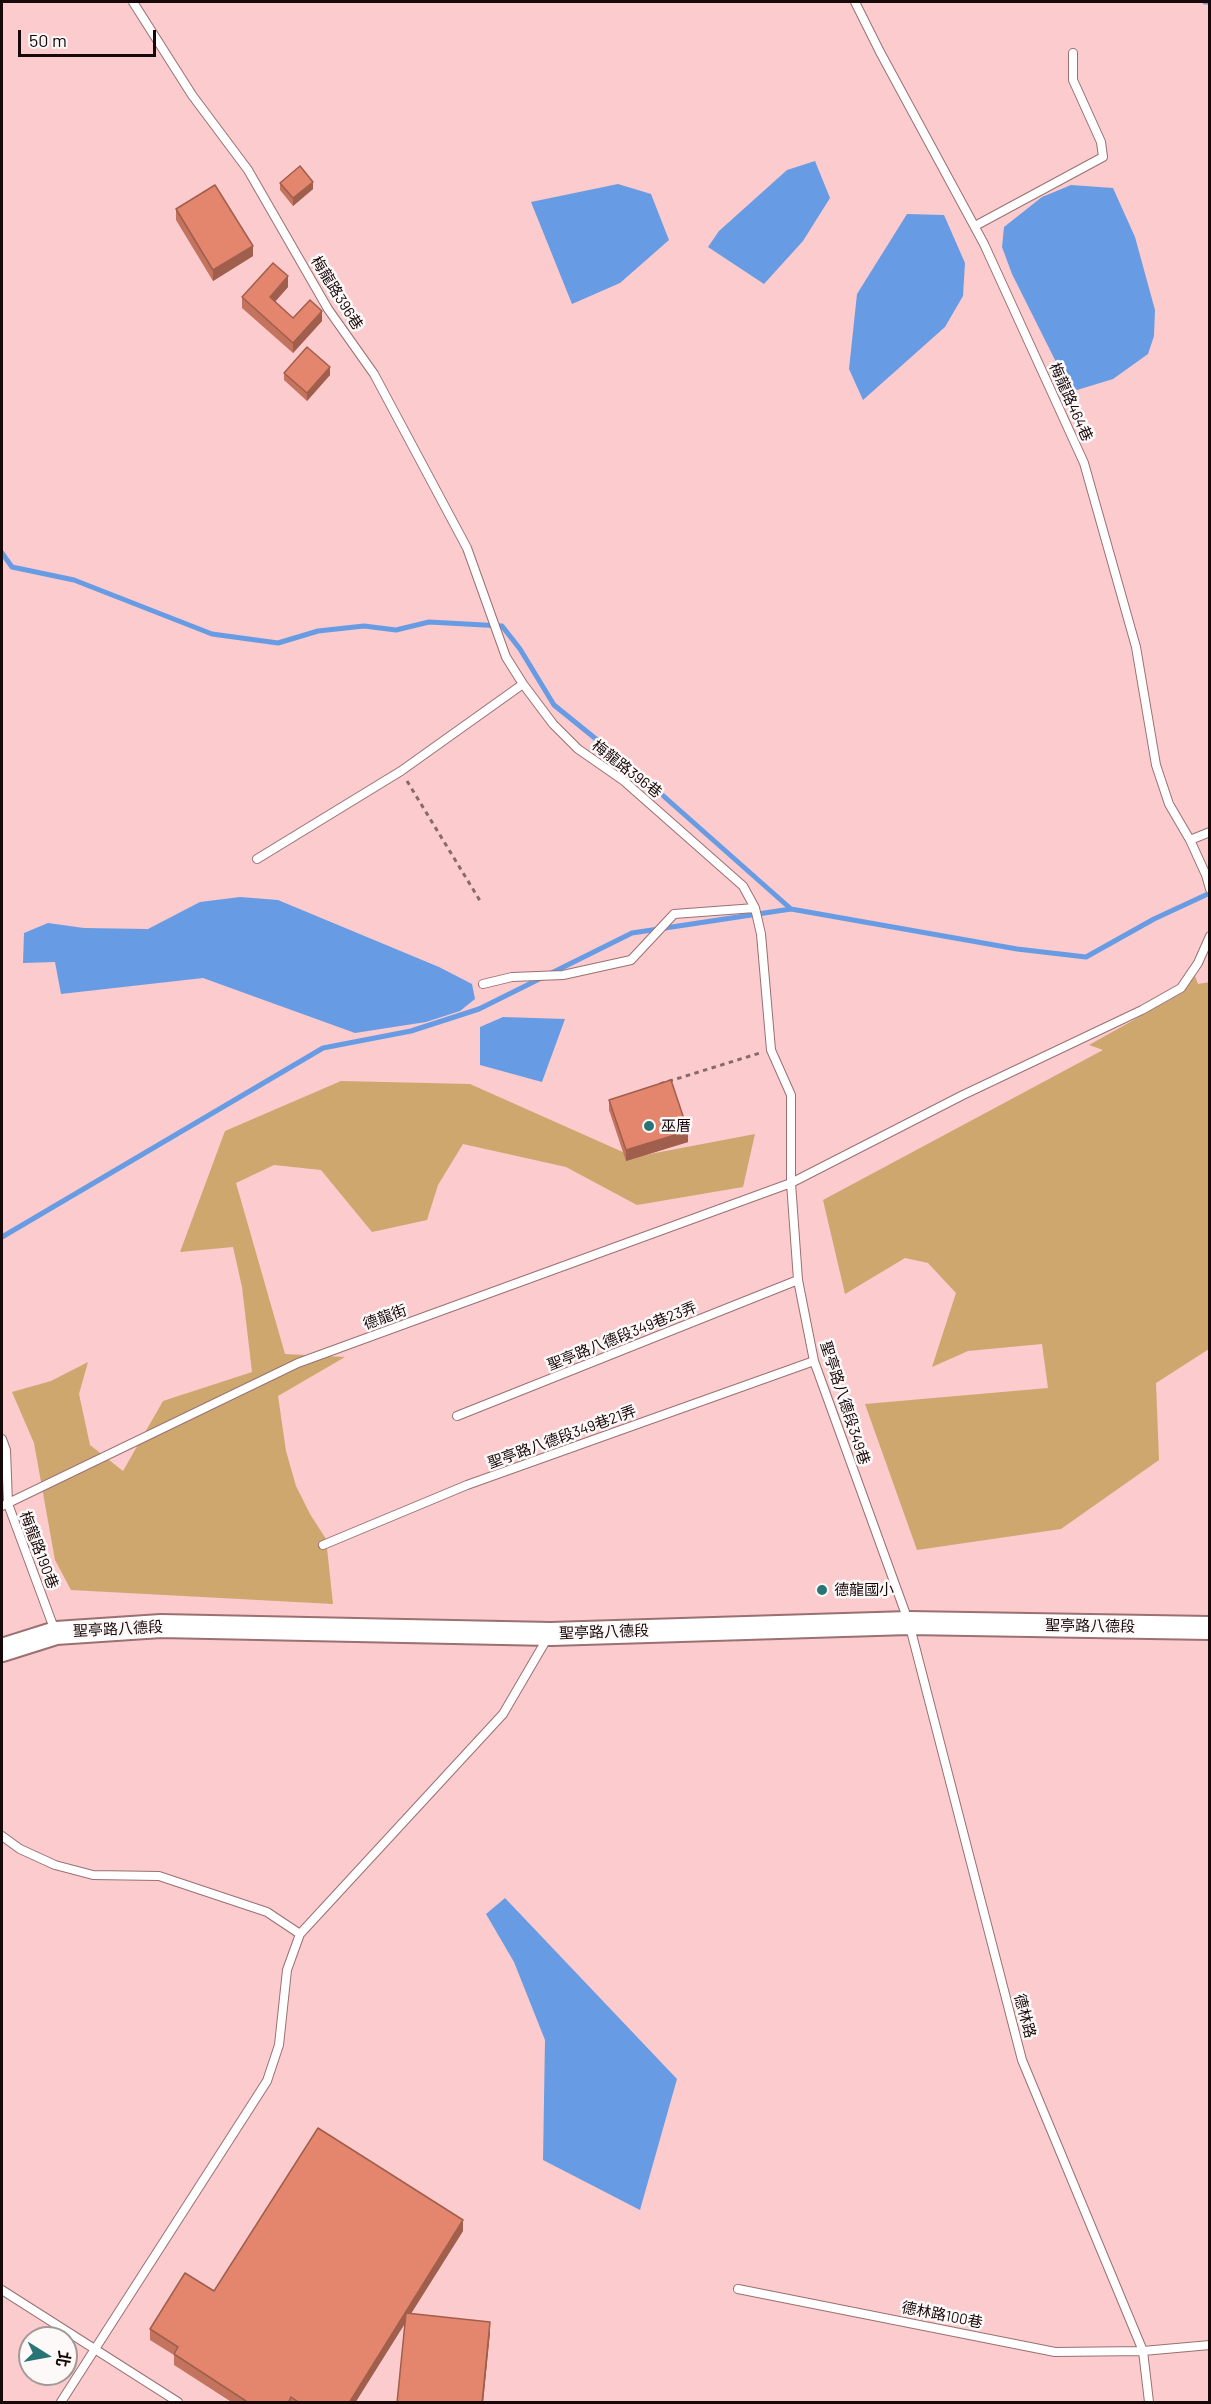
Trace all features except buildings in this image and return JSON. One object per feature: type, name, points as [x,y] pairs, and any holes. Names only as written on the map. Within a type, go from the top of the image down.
[{"type":"street","name":"聖亭路八德段","points":[[2,1650],[56,1633],[161,1626],[551,1634],[909,1623],[1209,1628]]},
{"type":"lane","name":"梅龍路396巷","points":[[133,2],[192,94],[249,170],[328,309],[374,374],[454,520],[467,548],[506,657],[523,684],[554,724],[578,749],[624,781],[743,886],[755,908],[761,934],[771,1050],[790,1095],[791,1183]]},
{"type":"lane","name":"梅龍路464巷","points":[[855,2],[975,226],[1084,463],[1136,647],[1156,765],[1169,804],[1190,840],[1206,875],[1209,889]]},
{"type":"lane","points":[[975,226],[1103,157],[1101,142],[1072,80],[1073,53]]},
{"type":"lane","points":[[256,859],[401,771],[523,684]]},
{"type":"lane","points":[[1190,840],[1209,832]]},
{"type":"lane","points":[[483,984],[512,977],[562,975],[631,960],[674,914],[755,908]]},
{"type":"lane","name":"德龍街","points":[[5,1505],[298,1363],[791,1183],[963,1095],[1142,1010],[1171,993],[1181,987],[1198,963],[1209,936]]},
{"type":"lane","name":"聖亭路八德段349巷","points":[[791,1183],[798,1280],[814,1361],[909,1623]]},
{"type":"lane","name":"聖亭路八德段349巷23弄","points":[[457,1416],[798,1280]]},
{"type":"lane","name":"聖亭路八德段349巷21弄","points":[[323,1545],[467,1485],[814,1361]]},
{"type":"lane","name":"梅龍路190巷","points":[[2,1439],[6,1450],[5,1505],[56,1633]]},
{"type":"lane","name":"德林路","points":[[909,1623],[1022,2060],[1143,2351],[1149,2403]]},
{"type":"lane","points":[[61,2403],[267,2081],[279,2045],[287,1970],[300,1934],[503,1714],[551,1634]]},
{"type":"lane","points":[[2,1836],[20,1849],[55,1865],[93,1875],[159,1876],[267,1912],[300,1934]]},
{"type":"lane","name":"德林路100巷","points":[[738,2289],[1055,2352],[1143,2351],[1209,2345]]},
{"type":"lane","points":[[2,2290],[178,2403]]},
{"type":"path","points":[[401,771],[482,904]]},
{"type":"path","points":[[652,1086],[771,1050]]},
{"type":"shaded area","points":[[1195,976],[1198,984],[1210,982],[1209,1349],[1156,1383],[1159,1460],[1061,1529],[917,1550],[865,1404],[1048,1388],[1042,1344],[968,1351],[932,1367],[956,1293],[928,1263],[905,1258],[845,1294],[823,1200],[1103,1050],[1089,1045],[1182,993]]},
{"type":"shaded area","points":[[341,1081],[470,1084],[634,1157],[755,1134],[743,1187],[637,1205],[566,1167],[463,1144],[438,1185],[427,1220],[372,1232],[321,1170],[274,1165],[236,1183],[285,1354],[345,1357],[278,1396],[286,1451],[296,1486],[326,1539],[333,1604],[71,1590],[55,1560],[34,1443],[12,1392],[51,1381],[88,1362],[79,1394],[90,1445],[123,1471],[163,1401],[252,1372],[242,1287],[233,1247],[180,1252],[225,1131]]},
{"type":"water","points":[[815,161],[830,198],[803,241],[764,284],[708,247],[719,231],[787,170]]},
{"type":"water","points":[[618,184],[651,194],[669,240],[620,283],[572,304],[531,202]]},
{"type":"water","points":[[1071,185],[1113,188],[1135,237],[1155,310],[1154,336],[1148,354],[1113,379],[1077,390],[1066,382],[1012,274],[1002,247],[1004,227],[1042,197]]},
{"type":"water","points":[[907,214],[944,215],[965,263],[963,296],[945,327],[863,400],[849,369],[857,294]]},
{"type":"water","points":[[240,897],[278,900],[439,967],[472,984],[475,999],[460,1011],[426,1022],[355,1033],[203,978],[61,994],[55,962],[23,963],[24,933],[48,923],[84,928],[148,929],[200,902]]},
{"type":"water","points":[[503,1017],[565,1019],[542,1082],[480,1065],[480,1027]]},
{"type":"water","points":[[505,1898],[677,2079],[640,2210],[543,2160],[545,2040],[514,1962],[486,1914]]},
{"type":"waterway","points":[[1205,2],[1210,2]]},
{"type":"waterway","points":[[2,553],[12,567],[74,580],[212,634],[278,643],[318,631],[364,626],[396,630],[429,622],[502,626],[520,649],[554,705],[633,769],[791,909]]},
{"type":"waterway","points":[[2,1237],[323,1048],[411,1031],[479,1009],[632,933],[791,909],[1017,949],[1086,957],[1154,919],[1210,893]]},
{"type":"place","name":"巫厝","points":[[649,1126]]},
{"type":"place","name":"德龍國小","points":[[822,1590]]}]
